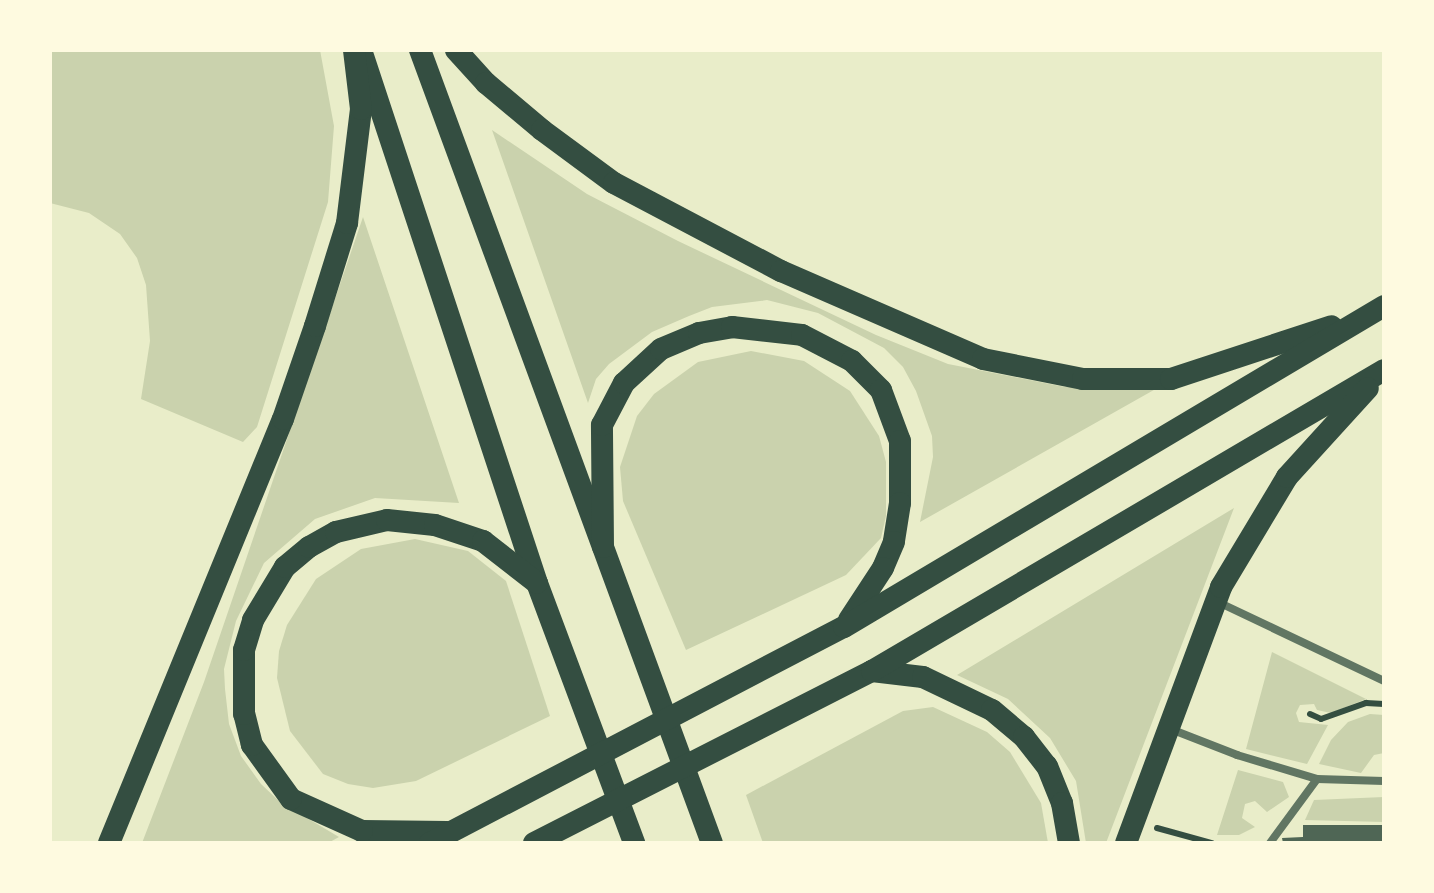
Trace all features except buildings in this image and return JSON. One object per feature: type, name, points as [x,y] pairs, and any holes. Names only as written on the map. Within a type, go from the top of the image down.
[{"type":"main road","points":[[358,50],[537,583],[634,843]]},
{"type":"main road","points":[[109,843],[276,436],[316,326],[347,223],[361,110],[358,50]]},
{"type":"main road","points":[[420,50],[712,843]]},
{"type":"main road","points":[[456,50],[486,83],[614,183],[781,271],[983,359],[1082,378],[1171,378],[1379,309]]},
{"type":"main road","points":[[537,583],[483,541],[435,525],[387,520],[336,532],[309,547],[267,591],[244,650],[244,714],[252,745],[291,799],[362,832],[440,838],[844,627],[1379,309]]},
{"type":"main road","points":[[603,547],[602,425],[624,383],[661,349],[699,333],[732,326],[802,335],[852,361],[882,390],[900,441],[900,504],[894,542],[883,568],[844,627]]},
{"type":"main road","points":[[1126,843],[1216,602],[1287,476],[1384,371]]},
{"type":"main road","points":[[534,843],[872,671],[1384,371]]},
{"type":"main road","points":[[872,671],[922,677],[992,710],[1024,736],[1047,766],[1062,802],[1069,843]]},
{"type":"lane","points":[[1216,602],[1384,681]]},
{"type":"lane","points":[[1169,728],[1237,755],[1316,779],[1384,781]]},
{"type":"lane","points":[[1270,843],[1316,779]]},
{"type":"path","points":[[1310,714],[1322,720],[1366,703],[1384,704]]},
{"type":"path","points":[[1156,828],[1212,843]]},
{"type":"green space","points":[[50,50],[320,50],[334,126],[328,202],[257,427],[243,442],[141,399],[150,341],[146,285],[137,258],[120,234],[89,213],[50,203]]},
{"type":"green space","points":[[492,130],[587,194],[678,241],[876,335],[948,364],[1065,387],[1168,382],[920,522],[933,457],[932,436],[916,391],[903,367],[884,348],[818,313],[767,300],[712,307],[652,332],[609,364],[596,379],[588,403]]},
{"type":"green space","points":[[363,217],[459,503],[375,498],[315,519],[264,563],[236,621],[224,669],[229,724],[241,756],[280,802],[339,837],[328,843],[142,843],[204,682]]},
{"type":"green space","points":[[751,351],[804,361],[850,391],[879,436],[886,462],[886,516],[881,538],[846,575],[686,650],[623,501],[620,467],[637,416],[654,394],[698,362]]},
{"type":"green space","points":[[1234,508],[1106,843],[1086,843],[1076,781],[1050,738],[1008,699],[957,675]]},
{"type":"green space","points":[[415,539],[468,551],[506,581],[550,716],[416,781],[373,788],[348,784],[323,774],[290,731],[277,678],[279,651],[287,625],[316,579],[361,549]]},
{"type":"green space","points":[[1272,652],[1366,699],[1331,713],[1317,710],[1314,704],[1300,705],[1296,713],[1299,722],[1328,725],[1307,764],[1246,749]]},
{"type":"green space","points":[[933,707],[987,732],[1010,752],[1041,803],[1048,843],[763,843],[746,795],[903,711]]},
{"type":"green space","points":[[1370,714],[1384,715],[1384,753],[1374,755],[1361,773],[1319,764],[1331,740],[1348,722]]},
{"type":"green space","points":[[1238,770],[1283,782],[1289,797],[1267,812],[1255,801],[1245,804],[1242,818],[1255,827],[1239,835],[1217,835]]},
{"type":"green space","points":[[1384,797],[1384,822],[1305,820],[1314,800]]}]
